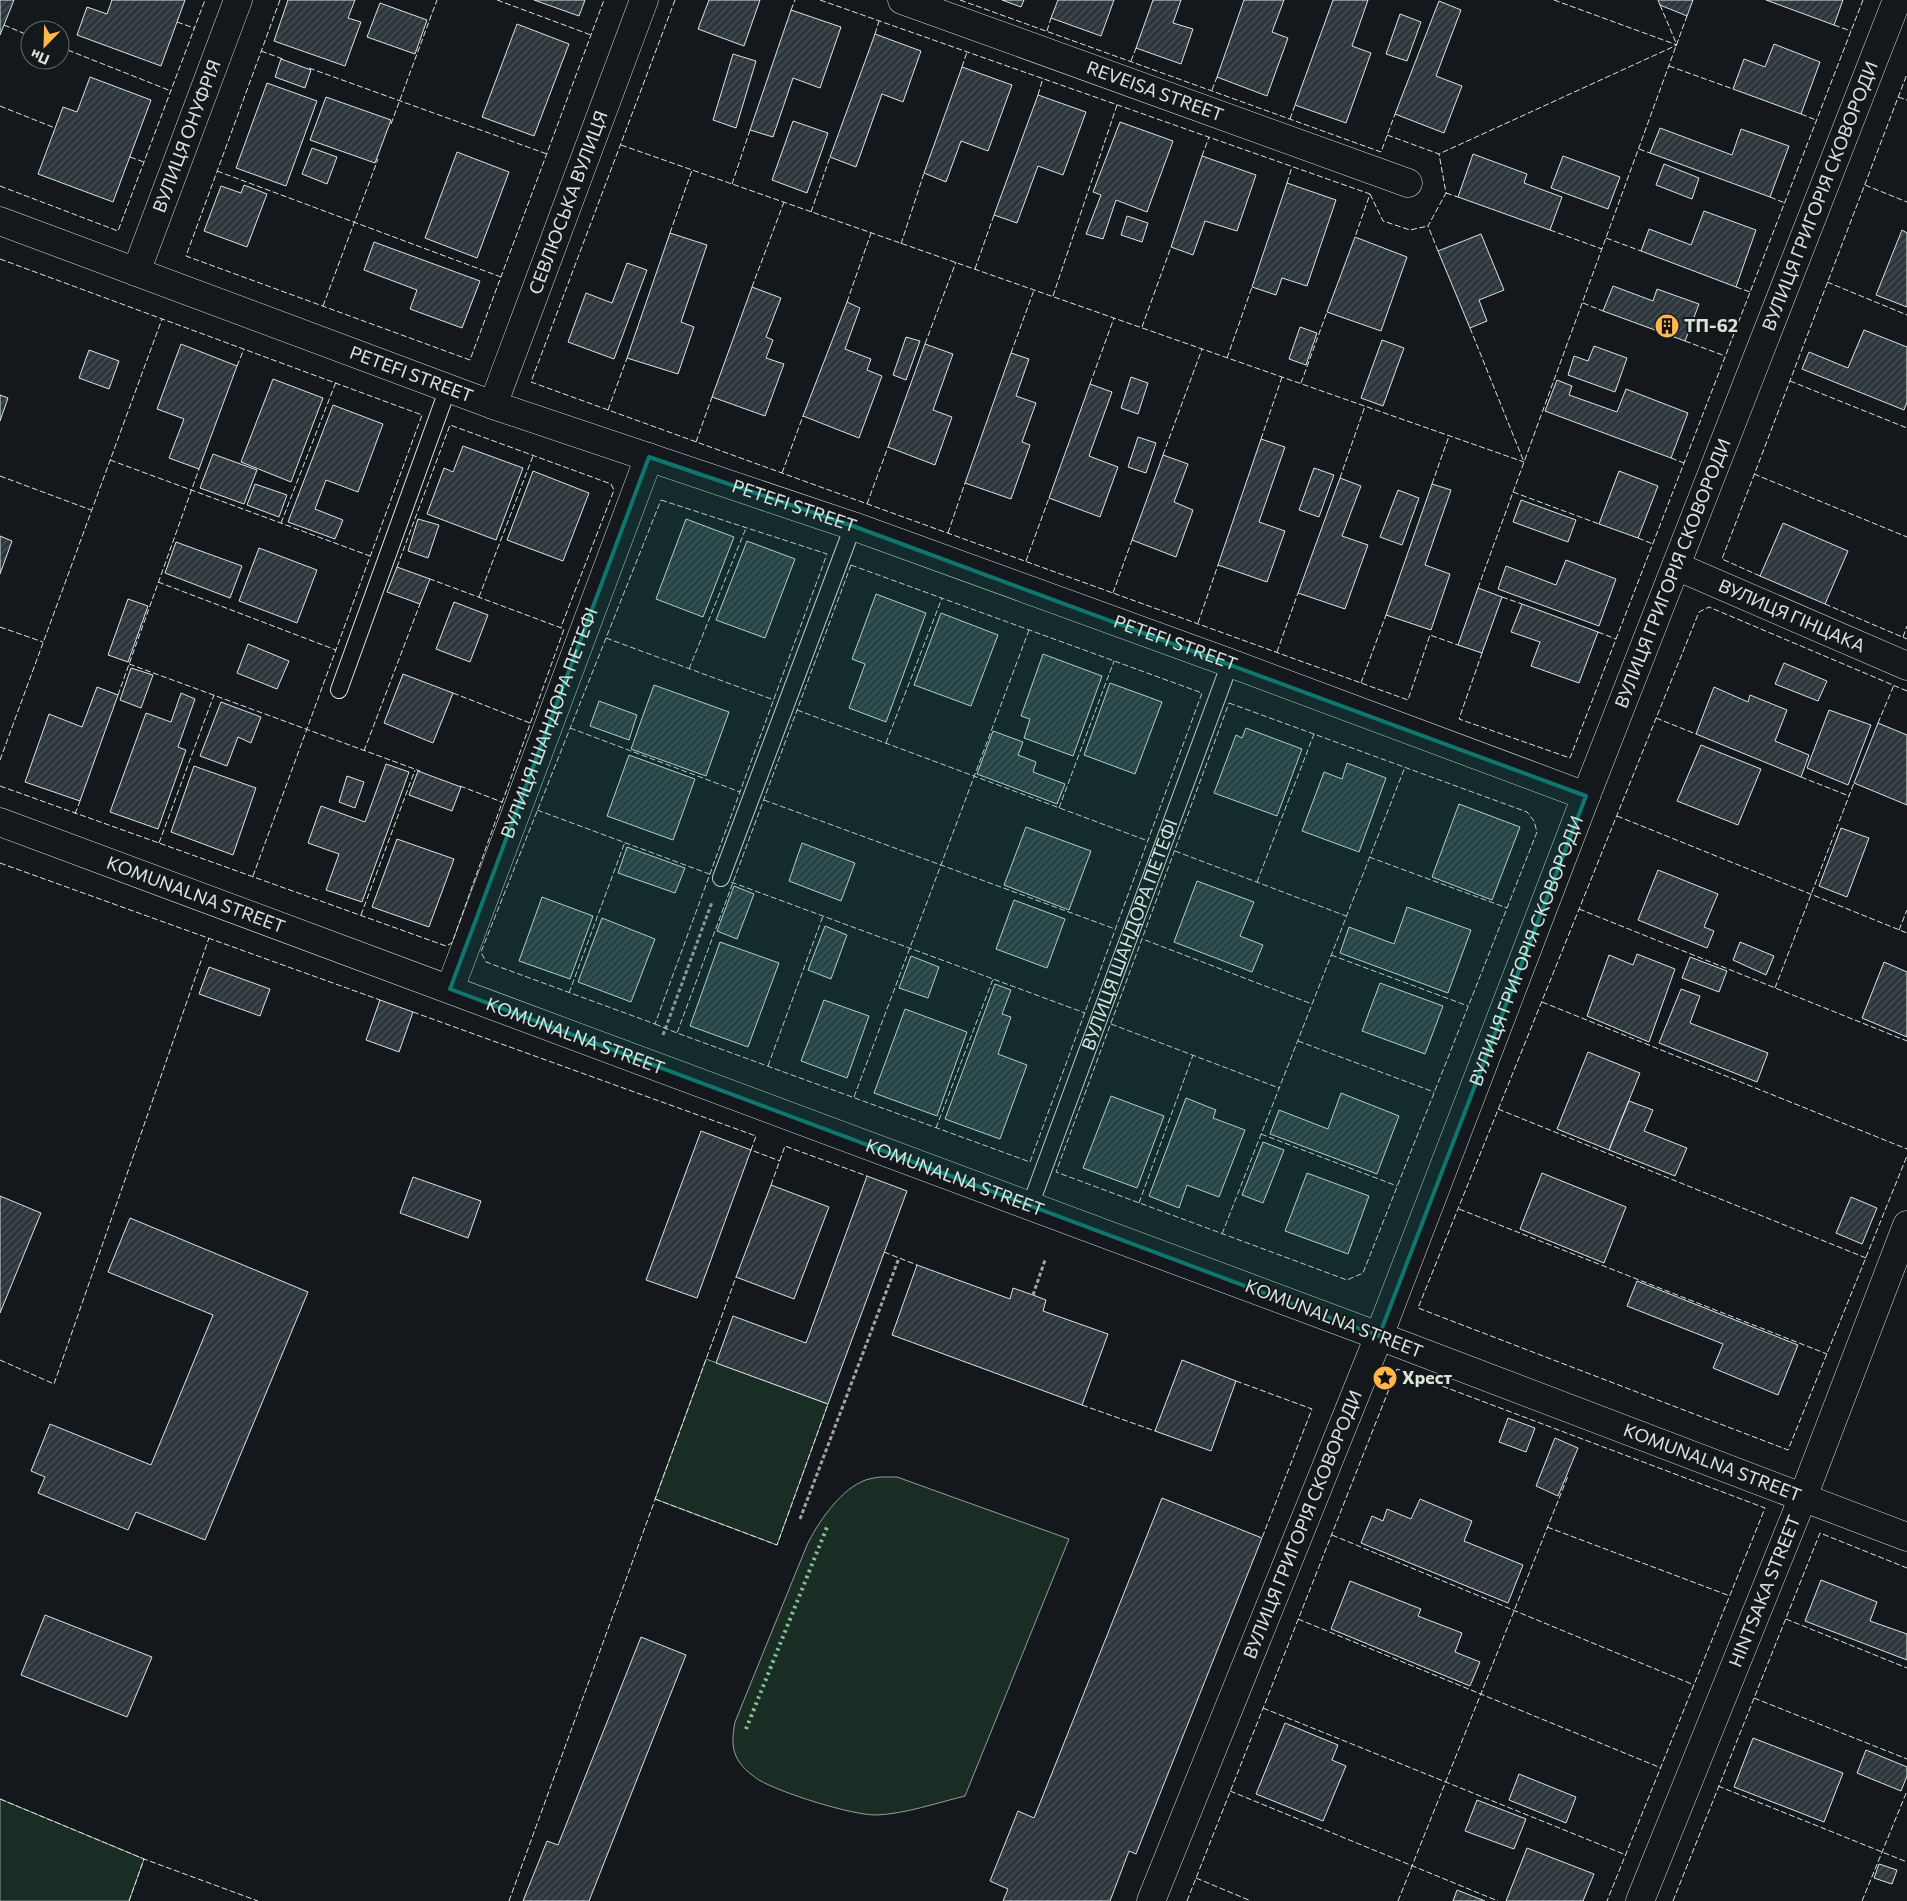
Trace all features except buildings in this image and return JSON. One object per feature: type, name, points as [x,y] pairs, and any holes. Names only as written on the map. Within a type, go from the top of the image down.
[{"type":"street","name":"ВУЛИЦЯ ОНУФРІЯ","points":[[136,272],[238,0]]},
{"type":"street","name":"СЕВЛЮСЬКА ВУЛИЦЯ","points":[[493,405],[644,0]]},
{"type":"street","name":"REVEISA STREET","points":[[902,0],[1408,184]]},
{"type":"street","name":"ВУЛИЦЯ ГРИГОРІЯ СКОВОРОДИ","points":[[1151,1901],[1379,1336],[1586,796],[1897,0]]},
{"type":"street","name":"PETEFI STREET","points":[[0,221],[493,405],[853,526],[1230,663],[1586,796]]},
{"type":"street","name":"ВУЛИЦЯ ШАНДОРА ПЕТЕФІ","points":[[450,989],[649,457]]},
{"type":"street","name":"ВУЛИЦЯ ГІНЦАКА","points":[[1676,566],[1907,666]]},
{"type":"street","name":"KOMUNALNA STREET","points":[[0,822],[1379,1336],[1907,1537]]},
{"type":"street","name":"HINTSAKA STREET","points":[[1640,1901],[1803,1497],[1907,1225]]},
{"type":"lane","points":[[339,690],[448,388]]},
{"type":"lane","points":[[721,878],[853,526]]},
{"type":"lane","name":"ВУЛИЦЯ ШАНДОРА ПЕТЕФІ","points":[[1030,1206],[1230,663]]},
{"type":"path","points":[[652,1065],[721,878]]},
{"type":"path","points":[[800,1519],[899,1258]]},
{"type":"path","points":[[1032,1295],[1045,1260]]},
{"type":"highlighted area","points":[[649,457],[853,526],[1586,796],[1379,1336],[450,989]]},
{"type":"green space","points":[[706,1359],[828,1404],[777,1545],[655,1499]]},
{"type":"green space","points":[[880,1477],[897,1477],[1069,1539],[965,1796],[909,1810],[876,1815],[850,1811],[816,1802],[783,1791],[759,1780],[746,1770],[738,1760],[733,1748],[733,1739],[735,1722],[811,1537],[823,1518],[845,1493],[863,1481]]},
{"type":"green space","points":[[0,1799],[144,1859],[129,1901],[0,1901]]},
{"type":"hedge","points":[[746,1729],[827,1527]]},
{"type":"fence","points":[[0,186],[118,231],[205,0]]},
{"type":"fence","points":[[280,0],[186,256],[470,360],[604,0]]},
{"type":"fence","points":[[391,124],[437,0]]},
{"type":"fence","points":[[497,0],[591,35]]},
{"type":"fence","points":[[675,0],[531,382],[1408,700],[1430,635],[1458,645]]},
{"type":"fence","points":[[791,10],[795,0]]},
{"type":"fence","points":[[820,0],[1370,194],[1355,237]]},
{"type":"fence","points":[[960,0],[1381,152],[1395,114]]},
{"type":"fence","points":[[1554,0],[1677,45]]},
{"type":"fence","points":[[1482,653],[1459,719],[1570,758],[1863,0]]},
{"type":"fence","points":[[1660,5],[1677,45]]},
{"type":"fence","points":[[1478,588],[1687,16]]},
{"type":"fence","points":[[1047,31],[1051,18]]},
{"type":"fence","points":[[875,34],[879,21]]},
{"type":"fence","points":[[177,22],[194,28]]},
{"type":"fence","points":[[4,25],[20,32]]},
{"type":"fence","points":[[1834,25],[1851,31]]},
{"type":"fence","points":[[1387,135],[1439,154],[1677,45]]},
{"type":"fence","points":[[1131,61],[1136,48]]},
{"type":"fence","points":[[70,51],[171,91]]},
{"type":"fence","points":[[261,51],[283,59]]},
{"type":"fence","points":[[962,67],[967,52]]},
{"type":"fence","points":[[1669,66],[1733,89]]},
{"type":"fence","points":[[309,68],[547,154]]},
{"type":"fence","points":[[1760,576],[1722,559],[1907,74]]},
{"type":"fence","points":[[1212,90],[1217,77]]},
{"type":"fence","points":[[1038,95],[1043,78]]},
{"type":"fence","points":[[1898,97],[1907,100]]},
{"type":"fence","points":[[1053,296],[1117,105]]},
{"type":"fence","points":[[1290,119],[1295,105]]},
{"type":"fence","points":[[0,106],[55,128]]},
{"type":"fence","points":[[1801,114],[1816,120]]},
{"type":"fence","points":[[732,184],[750,130]]},
{"type":"fence","points":[[1202,156],[1209,137]]},
{"type":"fence","points":[[621,145],[1524,462]]},
{"type":"fence","points":[[1639,149],[1650,153]]},
{"type":"fence","points":[[1438,251],[1428,226],[1446,193],[1439,154]]},
{"type":"fence","points":[[130,157],[144,162]]},
{"type":"fence","points":[[811,212],[830,157]]},
{"type":"fence","points":[[323,306],[378,159]]},
{"type":"fence","points":[[1287,183],[1292,167]]},
{"type":"fence","points":[[670,233],[692,170]]},
{"type":"fence","points":[[217,171],[501,277]]},
{"type":"fence","points":[[901,244],[924,173]]},
{"type":"fence","points":[[1865,185],[1907,202]]},
{"type":"fence","points":[[1446,193],[1458,197]]},
{"type":"fence","points":[[1370,194],[1383,221],[1410,230],[1428,226]]},
{"type":"fence","points":[[1770,197],[1785,203]]},
{"type":"fence","points":[[752,287],[784,202]]},
{"type":"fence","points":[[975,269],[994,215]]},
{"type":"fence","points":[[1550,230],[1602,249]]},
{"type":"fence","points":[[847,302],[871,233]]},
{"type":"fence","points":[[1606,238],[1641,251]]},
{"type":"fence","points":[[1142,327],[1171,247]]},
{"type":"fence","points":[[0,259],[422,415],[253,876]]},
{"type":"fence","points":[[925,344],[956,262]]},
{"type":"fence","points":[[1827,282],[1907,315]]},
{"type":"fence","points":[[1227,358],[1252,287]]},
{"type":"fence","points":[[1736,287],[1750,292]]},
{"type":"fence","points":[[1011,353],[1034,290]]},
{"type":"fence","points":[[1583,303],[1603,311]]},
{"type":"fence","points":[[1301,383],[1327,312]]},
{"type":"fence","points":[[1090,384],[1114,318]]},
{"type":"fence","points":[[0,760],[162,319]]},
{"type":"fence","points":[[1470,328],[1524,462]]},
{"type":"fence","points":[[1685,341],[1725,356]]},
{"type":"fence","points":[[237,366],[244,349]]},
{"type":"fence","points":[[1163,455],[1202,349]]},
{"type":"fence","points":[[608,410],[627,358]]},
{"type":"fence","points":[[1261,439],[1282,377]]},
{"type":"fence","points":[[1790,381],[1907,428]]},
{"type":"fence","points":[[281,523],[336,382]]},
{"type":"fence","points":[[696,442],[712,397]]},
{"type":"fence","points":[[1340,478],[1365,406]]},
{"type":"fence","points":[[782,473],[803,416]]},
{"type":"fence","points":[[397,567],[450,425],[611,484],[614,490],[561,627]]},
{"type":"fence","points":[[1432,484],[1449,436]]},
{"type":"fence","points":[[867,504],[888,447]]},
{"type":"fence","points":[[479,597],[533,456]]},
{"type":"fence","points":[[1671,458],[1684,463]]},
{"type":"fence","points":[[110,460],[370,556]]},
{"type":"fence","points":[[118,695],[199,469]]},
{"type":"fence","points":[[1754,474],[1907,537]]},
{"type":"fence","points":[[0,476],[91,510]]},
{"type":"fence","points":[[948,533],[965,483]]},
{"type":"fence","points":[[1513,492],[1599,524]]},
{"type":"fence","points":[[1026,561],[1049,498]]},
{"type":"fence","points":[[661,500],[827,554],[655,1024],[486,962],[481,952],[661,500]]},
{"type":"fence","points":[[689,669],[746,528]]},
{"type":"fence","points":[[1638,538],[1653,544]]},
{"type":"fence","points":[[1113,593],[1132,540]]},
{"type":"fence","points":[[851,565],[1202,693],[1030,1162],[677,1033],[851,565]]},
{"type":"fence","points":[[1198,623],[1218,565]]},
{"type":"fence","points":[[0,786],[446,946],[452,943],[564,629],[430,579]]},
{"type":"fence","points":[[158,582],[336,650]]},
{"type":"fence","points":[[1277,652],[1298,593]]},
{"type":"fence","points":[[1502,597],[1522,604]]},
{"type":"fence","points":[[886,743],[942,598]]},
{"type":"fence","points":[[364,751],[420,604]]},
{"type":"fence","points":[[1825,604],[1907,639]]},
{"type":"fence","points":[[1907,691],[1709,607],[1699,612],[1418,1308],[1788,1450],[1907,1156]]},
{"type":"fence","points":[[1361,683],[1386,615]]},
{"type":"fence","points":[[1903,637],[1907,626]]},
{"type":"fence","points":[[0,627],[43,642]]},
{"type":"fence","points":[[854,1097],[1029,630]]},
{"type":"fence","points":[[1598,632],[1616,639]]},
{"type":"fence","points":[[606,638],[774,700]]},
{"type":"fence","points":[[1059,808],[1114,661]]},
{"type":"fence","points":[[129,664],[420,771]]},
{"type":"fence","points":[[1878,723],[1894,685]]},
{"type":"fence","points":[[453,693],[530,723]]},
{"type":"fence","points":[[159,843],[214,695]]},
{"type":"fence","points":[[1229,703],[1527,812],[1534,821],[1537,832],[1363,1273],[1347,1280],[1056,1172],[1229,703]]},
{"type":"fence","points":[[797,710],[1148,841]]},
{"type":"fence","points":[[1656,718],[1696,734]]},
{"type":"fence","points":[[570,728],[740,792]]},
{"type":"fence","points":[[1257,882],[1314,734]]},
{"type":"fence","points":[[1222,1234],[1405,767]]},
{"type":"fence","points":[[361,915],[415,770]]},
{"type":"fence","points":[[1801,777],[1849,796]]},
{"type":"fence","points":[[1775,988],[1854,783]]},
{"type":"fence","points":[[460,786],[502,802]]},
{"type":"fence","points":[[764,800],[1115,929]]},
{"type":"fence","points":[[75,814],[80,801]]},
{"type":"fence","points":[[537,810],[712,875]]},
{"type":"fence","points":[[1617,816],[1907,933]]},
{"type":"fence","points":[[569,993],[625,842]]},
{"type":"fence","points":[[1175,851],[1346,916]]},
{"type":"fence","points":[[1369,857],[1507,908]]},
{"type":"fence","points":[[0,863],[380,1000]]},
{"type":"fence","points":[[731,882],[1085,1013]]},
{"type":"fence","points":[[1579,909],[1907,1041]]},
{"type":"fence","points":[[1899,930],[1907,910]]},
{"type":"fence","points":[[768,1066],[823,916]]},
{"type":"fence","points":[[0,1360],[54,1384],[209,938]]},
{"type":"fence","points":[[1145,940],[1312,1004]]},
{"type":"fence","points":[[1331,955],[1468,1006]]},
{"type":"fence","points":[[936,1128],[993,979]]},
{"type":"fence","points":[[1542,1002],[1907,1149]]},
{"type":"fence","points":[[413,1012],[756,1136],[751,1150],[780,1161]]},
{"type":"fence","points":[[655,1024],[677,1033]]},
{"type":"fence","points":[[1111,1024],[1279,1088]]},
{"type":"fence","points":[[1298,1041],[1434,1092]]},
{"type":"fence","points":[[1139,1203],[1193,1055]]},
{"type":"fence","points":[[1498,1109],[1866,1258]]},
{"type":"fence","points":[[1261,1134],[1397,1186]]},
{"type":"fence","points":[[771,1185],[785,1146],[867,1176]]},
{"type":"fence","points":[[1459,1209],[1827,1354]]},
{"type":"fence","points":[[884,1252],[917,1265]]},
{"type":"fence","points":[[509,1901],[736,1277]]},
{"type":"fence","points":[[1187,1901],[1397,1369],[1765,1508],[1607,1901]]},
{"type":"fence","points":[[1236,1381],[1312,1409],[1262,1538]]},
{"type":"fence","points":[[655,1499],[777,1545],[828,1404]]},
{"type":"fence","points":[[1082,1405],[1155,1431]]},
{"type":"fence","points":[[1398,1901],[1568,1476]]},
{"type":"fence","points":[[1547,1527],[1730,1596]]},
{"type":"fence","points":[[1673,1901],[1820,1533],[1907,1568]]},
{"type":"fence","points":[[1332,1535],[1694,1685]]},
{"type":"fence","points":[[1298,1619],[1661,1768]]},
{"type":"fence","points":[[1786,1619],[1907,1668]]},
{"type":"fence","points":[[1754,1698],[1907,1759]]},
{"type":"fence","points":[[1263,1708],[1626,1855]]},
{"type":"fence","points":[[1718,1786],[1907,1862]]},
{"type":"fence","points":[[1230,1791],[1498,1901]]},
{"type":"fence","points":[[1862,1901],[1907,1791]]},
{"type":"fence","points":[[0,1799],[144,1859]]},
{"type":"fence","points":[[129,1901],[144,1859],[258,1901]]},
{"type":"fence","points":[[1196,1878],[1251,1901]]},
{"type":"place","name":"ТП-62","points":[[1667,326]]},
{"type":"place","name":"Хрест","points":[[1385,1378]]}]
